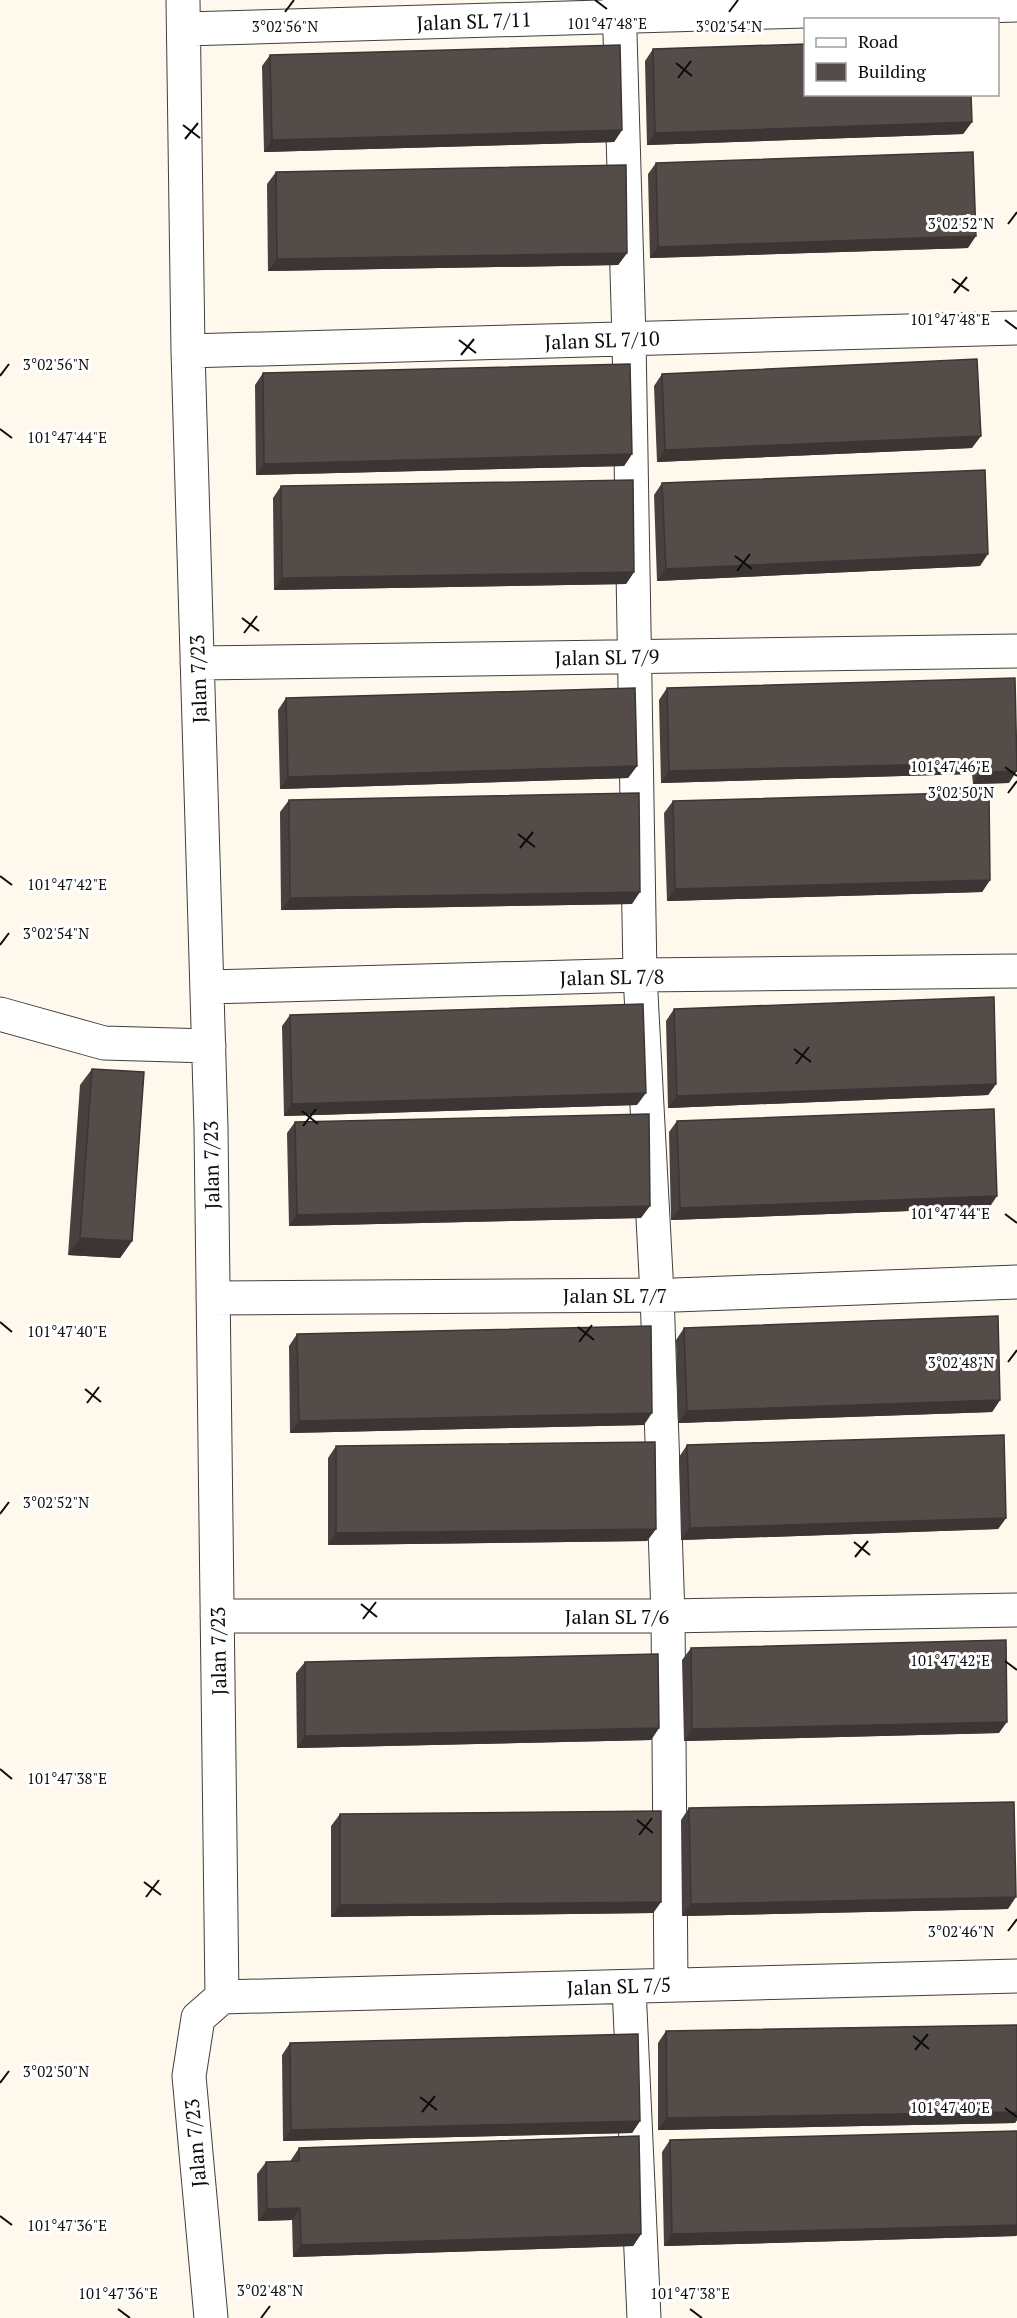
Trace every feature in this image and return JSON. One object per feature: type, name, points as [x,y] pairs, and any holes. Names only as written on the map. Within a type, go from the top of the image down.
[{"type":"street","name":"Jalan SL 7/11","points":[[183,15],[1017,5]]},
{"type":"street","points":[[619,8],[629,339],[640,975],[657,1294],[668,1616],[671,1984]]},
{"type":"street","name":"Jalan 7/23","points":[[183,15],[188,351],[209,1046],[222,1997],[198,2018],[189,2076],[211,2318]]},
{"type":"street","name":"Jalan SL 7/10","points":[[188,351],[1017,328]]},
{"type":"street","name":"Jalan SL 7/9","points":[[197,663],[1017,651]]},
{"type":"street","name":"Jalan SL 7/8","points":[[207,987],[640,975],[1017,971]]},
{"type":"street","points":[[0,1014],[104,1043],[209,1046]]},
{"type":"street","name":"Jalan SL 7/7","points":[[213,1298],[675,1295],[1017,1282]]},
{"type":"street","name":"Jalan SL 7/6","points":[[217,1616],[668,1616],[1017,1610]]},
{"type":"street","name":"Jalan SL 7/5","points":[[222,1997],[1017,1976]]},
{"type":"street","points":[[629,1987],[644,2318]]},
{"type":"building","points":[[804,44],[804,96],[971,96],[972,122],[655,133],[653,49]]},
{"type":"building","points":[[620,45],[622,130],[272,140],[270,55]]},
{"type":"building","points":[[973,152],[976,236],[658,247],[656,163]]},
{"type":"building","points":[[626,165],[627,253],[277,259],[276,172]]},
{"type":"building","points":[[977,359],[981,436],[665,450],[662,374]]},
{"type":"building","points":[[630,364],[632,454],[264,464],[263,373]]},
{"type":"building","points":[[985,470],[988,554],[666,569],[662,483]]},
{"type":"building","points":[[633,480],[634,572],[282,578],[281,486]]},
{"type":"building","points":[[1015,678],[1017,771],[981,772],[981,763],[669,771],[667,688]]},
{"type":"building","points":[[635,688],[637,766],[288,777],[286,698]]},
{"type":"building","points":[[989,792],[990,880],[675,889],[673,801]]},
{"type":"building","points":[[639,793],[640,892],[290,898],[289,800]]},
{"type":"building","points":[[994,997],[996,1084],[677,1096],[674,1009]]},
{"type":"building","points":[[643,1004],[646,1093],[292,1104],[290,1015]]},
{"type":"building","points":[[92,1069],[144,1072],[132,1241],[80,1238]]},
{"type":"building","points":[[994,1109],[997,1196],[680,1208],[677,1121]]},
{"type":"building","points":[[649,1114],[650,1206],[297,1215],[295,1122]]},
{"type":"building","points":[[998,1316],[1000,1400],[687,1411],[684,1328]]},
{"type":"building","points":[[651,1326],[652,1413],[299,1421],[297,1334]]},
{"type":"building","points":[[1004,1435],[1006,1518],[690,1528],[687,1445]]},
{"type":"building","points":[[655,1442],[656,1529],[336,1533],[336,1446]]},
{"type":"building","points":[[1006,1640],[1007,1722],[692,1729],[691,1648]]},
{"type":"building","points":[[658,1654],[659,1728],[305,1736],[305,1662]]},
{"type":"building","points":[[1014,1802],[1016,1897],[691,1904],[689,1808]]},
{"type":"building","points":[[661,1811],[661,1902],[340,1905],[340,1814]]},
{"type":"building","points":[[1017,2025],[1017,2112],[667,2118],[666,2031]]},
{"type":"building","points":[[638,2034],[640,2121],[291,2130],[290,2043]]},
{"type":"building","points":[[1017,2131],[1017,2225],[672,2234],[670,2140]]},
{"type":"building","points":[[639,2136],[641,2234],[301,2245],[300,2208],[267,2209],[266,2162],[299,2161],[299,2148]]}]
